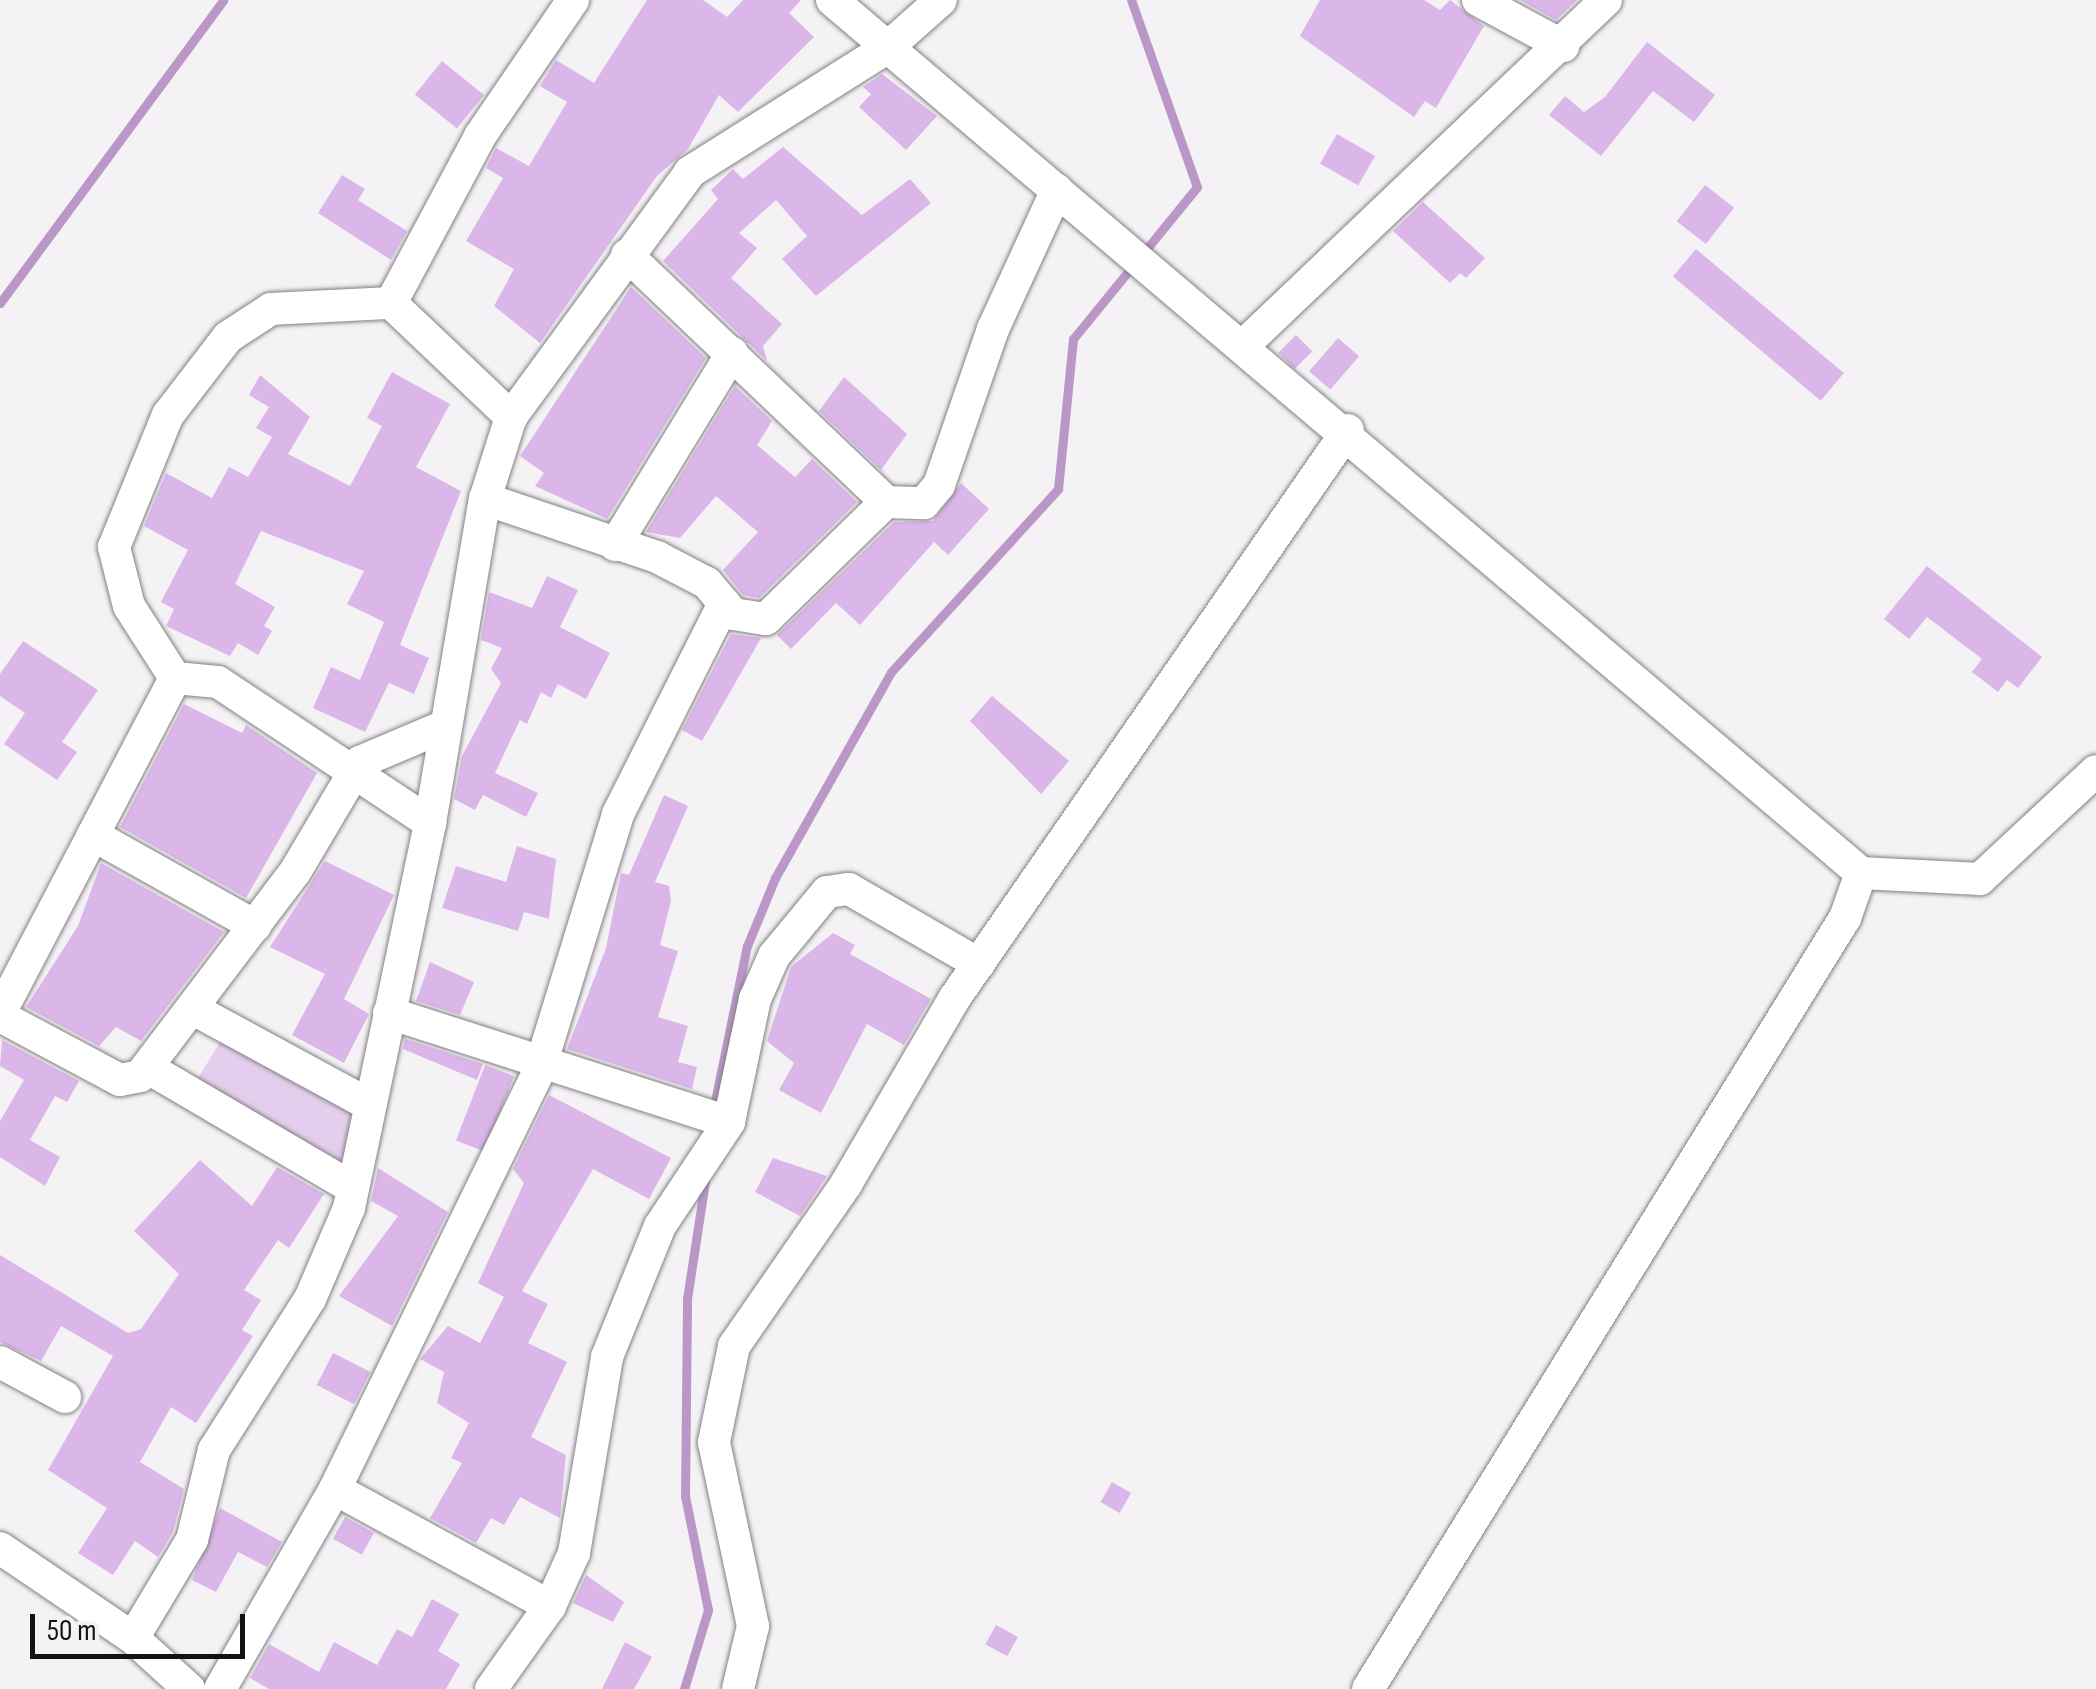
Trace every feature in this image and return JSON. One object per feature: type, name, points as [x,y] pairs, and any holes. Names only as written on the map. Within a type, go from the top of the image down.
[{"type":"street","points":[[391,303],[480,136],[572,0]]},
{"type":"street","points":[[832,0],[1145,267],[1246,344],[1348,430],[1861,873],[1980,880],[2096,771]]},
{"type":"street","points":[[132,1638],[192,1540],[214,1450],[315,1290],[353,1188],[430,823],[485,499],[511,418],[627,255],[703,160],[887,48],[942,0]]},
{"type":"street","points":[[1478,0],[1564,46]]},
{"type":"street","points":[[1246,344],[1564,46],[1606,0]]},
{"type":"street","points":[[627,255],[886,502],[924,503],[950,466],[993,329],[1058,190]]},
{"type":"street","points":[[175,678],[129,606],[114,547],[168,415],[228,337],[271,309],[391,303],[511,418]]},
{"type":"street","points":[[615,545],[732,352]]},
{"type":"street","points":[[738,1689],[752,1626],[714,1442],[734,1346],[846,1184],[978,964],[1348,430]]},
{"type":"street","points":[[485,499],[688,570],[744,620],[766,619],[886,502]]},
{"type":"street","points":[[220,1689],[335,1489],[540,1068],[618,814],[724,603]]},
{"type":"street","points":[[175,678],[218,682],[350,778],[430,823]]},
{"type":"street","points":[[175,678],[0,1014],[120,1080],[150,1069],[195,1010],[255,926],[350,778],[378,750],[445,726]]},
{"type":"street","points":[[93,835],[255,926]]},
{"type":"street","points":[[1368,1689],[1825,951],[1861,873]]},
{"type":"street","points":[[491,1689],[550,1606],[574,1553],[607,1357],[660,1226],[729,1122],[755,998],[792,928],[827,892],[870,895],[978,964]]},
{"type":"street","points":[[195,1010],[370,1105]]},
{"type":"street","points":[[389,1013],[540,1068],[729,1122]]},
{"type":"street","points":[[150,1069],[353,1188]]},
{"type":"street","points":[[0,1362],[64,1397]]},
{"type":"street","points":[[335,1489],[550,1606]]},
{"type":"street","points":[[0,1548],[132,1638],[189,1689]]},
{"type":"shaded area","points":[[232,1022],[372,1086],[350,1192],[197,1080]]},
{"type":"building","points":[[647,0],[703,0],[727,17],[743,0],[801,0],[789,13],[814,37],[738,112],[719,95],[688,149],[657,176],[540,343],[494,306],[514,269],[466,241],[503,178],[486,168],[496,148],[529,166],[567,102],[540,86],[556,60],[594,83]]},
{"type":"building","points":[[1320,0],[1424,0],[1440,10],[1450,0],[1484,26],[1436,108],[1425,101],[1414,117],[1300,36]]},
{"type":"building","points":[[1520,0],[1577,0],[1556,20]]},
{"type":"building","points":[[1647,42],[1715,95],[1694,122],[1653,91],[1601,156],[1549,115],[1565,96],[1584,112],[1605,97]]},
{"type":"building","points":[[442,61],[484,95],[457,128],[415,94]]},
{"type":"building","points":[[882,74],[937,116],[906,150],[859,107],[871,94],[863,87]]},
{"type":"building","points":[[1337,134],[1375,156],[1358,185],[1320,163]]},
{"type":"building","points":[[783,147],[862,215],[910,179],[931,203],[816,296],[782,259],[807,236],[776,200],[739,233],[757,248],[731,278],[782,324],[763,346],[767,361],[663,261],[718,199],[711,190],[733,169],[743,179]]},
{"type":"building","points":[[342,175],[365,189],[358,200],[407,231],[391,260],[318,213]]},
{"type":"building","points":[[1705,185],[1734,208],[1706,244],[1677,221]]},
{"type":"building","points":[[1423,202],[1485,258],[1466,278],[1460,273],[1450,283],[1393,231]]},
{"type":"building","points":[[1696,249],[1844,373],[1821,401],[1673,277]]},
{"type":"building","points":[[631,287],[706,358],[607,519],[535,486],[544,473],[520,456]]},
{"type":"building","points":[[1296,335],[1312,351],[1295,369],[1278,353]]},
{"type":"building","points":[[1338,338],[1359,356],[1330,390],[1309,371]]},
{"type":"building","points":[[392,372],[450,404],[416,467],[461,491],[400,645],[429,658],[414,694],[389,683],[365,732],[313,708],[331,667],[360,680],[384,622],[347,604],[364,571],[261,531],[235,584],[275,607],[264,626],[272,631],[258,655],[238,643],[230,656],[166,626],[174,609],[161,602],[188,550],[144,526],[166,473],[212,498],[229,467],[248,477],[272,437],[256,428],[269,407],[249,395],[260,375],[310,417],[288,454],[350,486],[382,426],[367,418]]},
{"type":"building","points":[[844,377],[907,434],[881,470],[819,411]]},
{"type":"building","points":[[735,386],[772,421],[757,445],[795,477],[812,459],[857,502],[759,598],[743,595],[723,570],[758,532],[716,496],[680,538],[646,532]]},
{"type":"building","points":[[961,483],[989,509],[948,555],[934,542],[860,625],[836,603],[791,649],[777,635],[894,522],[933,521]]},
{"type":"building","points":[[1927,566],[2042,657],[2018,688],[2007,680],[1998,692],[1972,672],[1982,659],[1927,617],[1909,639],[1884,619]]},
{"type":"building","points":[[547,576],[578,590],[560,627],[610,653],[586,699],[558,684],[551,698],[541,692],[527,724],[520,720],[495,773],[538,793],[526,817],[483,795],[475,810],[454,799],[462,756],[501,683],[491,669],[502,648],[481,640],[489,592],[532,608]]},
{"type":"building","points":[[731,634],[761,638],[702,741],[682,730]]},
{"type":"building","points":[[23,641],[98,690],[62,742],[77,752],[57,780],[4,744],[25,713],[0,696],[0,674]]},
{"type":"building","points":[[992,696],[1069,761],[1041,794],[970,721]]},
{"type":"building","points":[[184,704],[242,733],[246,725],[317,773],[246,898],[120,827]]},
{"type":"building","points":[[664,795],[688,806],[655,882],[669,886],[671,901],[660,945],[678,951],[658,1017],[688,1026],[678,1062],[697,1067],[692,1089],[567,1049],[606,948],[621,873],[629,875]]},
{"type":"building","points":[[517,846],[556,859],[549,919],[524,912],[518,931],[442,908],[456,866],[506,882]]},
{"type":"building","points":[[325,861],[394,895],[344,999],[369,1014],[344,1063],[292,1035],[325,974],[270,947]]},
{"type":"building","points":[[101,863],[224,932],[141,1041],[116,1027],[99,1046],[26,1007],[78,926]]},
{"type":"building","points":[[833,933],[855,945],[850,954],[931,999],[904,1045],[867,1024],[821,1113],[779,1090],[794,1063],[767,1041],[791,967]]},
{"type":"building","points":[[430,962],[474,982],[460,1015],[416,1001]]},
{"type":"building","points":[[405,1039],[483,1064],[477,1080],[403,1049]]},
{"type":"building","points":[[2,1040],[79,1081],[67,1102],[55,1096],[30,1140],[60,1157],[45,1186],[0,1157],[0,1121],[24,1080],[0,1066]]},
{"type":"building","points":[[485,1065],[514,1076],[485,1152],[456,1141]]},
{"type":"building","points":[[549,1095],[671,1158],[649,1199],[593,1169],[522,1291],[548,1304],[528,1343],[567,1362],[531,1437],[566,1455],[560,1518],[520,1497],[504,1525],[491,1518],[476,1543],[430,1518],[462,1463],[451,1458],[469,1423],[437,1403],[444,1372],[420,1359],[448,1326],[480,1343],[504,1297],[478,1283],[524,1183],[513,1169]]},
{"type":"building","points":[[773,1158],[827,1176],[800,1216],[755,1192]]},
{"type":"building","points":[[200,1160],[252,1206],[277,1167],[324,1194],[289,1248],[278,1240],[244,1290],[261,1300],[242,1330],[253,1336],[196,1423],[171,1407],[140,1462],[184,1489],[173,1532],[158,1557],[135,1541],[113,1575],[78,1553],[107,1508],[48,1470],[113,1356],[61,1326],[41,1361],[0,1342],[0,1255],[128,1333],[141,1329],[179,1274],[134,1231]]},
{"type":"building","points":[[378,1168],[448,1212],[392,1326],[339,1296],[398,1216],[371,1201]]},
{"type":"building","points":[[333,1353],[370,1372],[354,1404],[317,1385]]},
{"type":"building","points":[[1112,1482],[1131,1493],[1120,1513],[1100,1502]]},
{"type":"building","points":[[220,1508],[282,1542],[267,1567],[238,1552],[216,1592],[192,1580]]},
{"type":"building","points":[[345,1517],[374,1533],[362,1555],[333,1539]]},
{"type":"building","points":[[586,1575],[624,1602],[613,1622],[573,1603]]},
{"type":"building","points":[[432,1599],[459,1614],[438,1651],[460,1664],[446,1689],[269,1689],[250,1678],[269,1644],[319,1672],[334,1642],[377,1665],[397,1629],[412,1637]]},
{"type":"building","points":[[996,1625],[1018,1637],[1007,1656],[985,1644]]},
{"type":"building","points":[[625,1642],[652,1657],[634,1689],[602,1689]]},
{"type":"waterway","points":[[0,303],[223,0]]},
{"type":"waterway","points":[[713,1111],[747,946],[775,878],[891,672],[1058,489],[1073,339],[1197,187],[1131,0]]},
{"type":"waterway","points":[[684,1689],[708,1610],[685,1496],[687,1299],[705,1181]]}]
